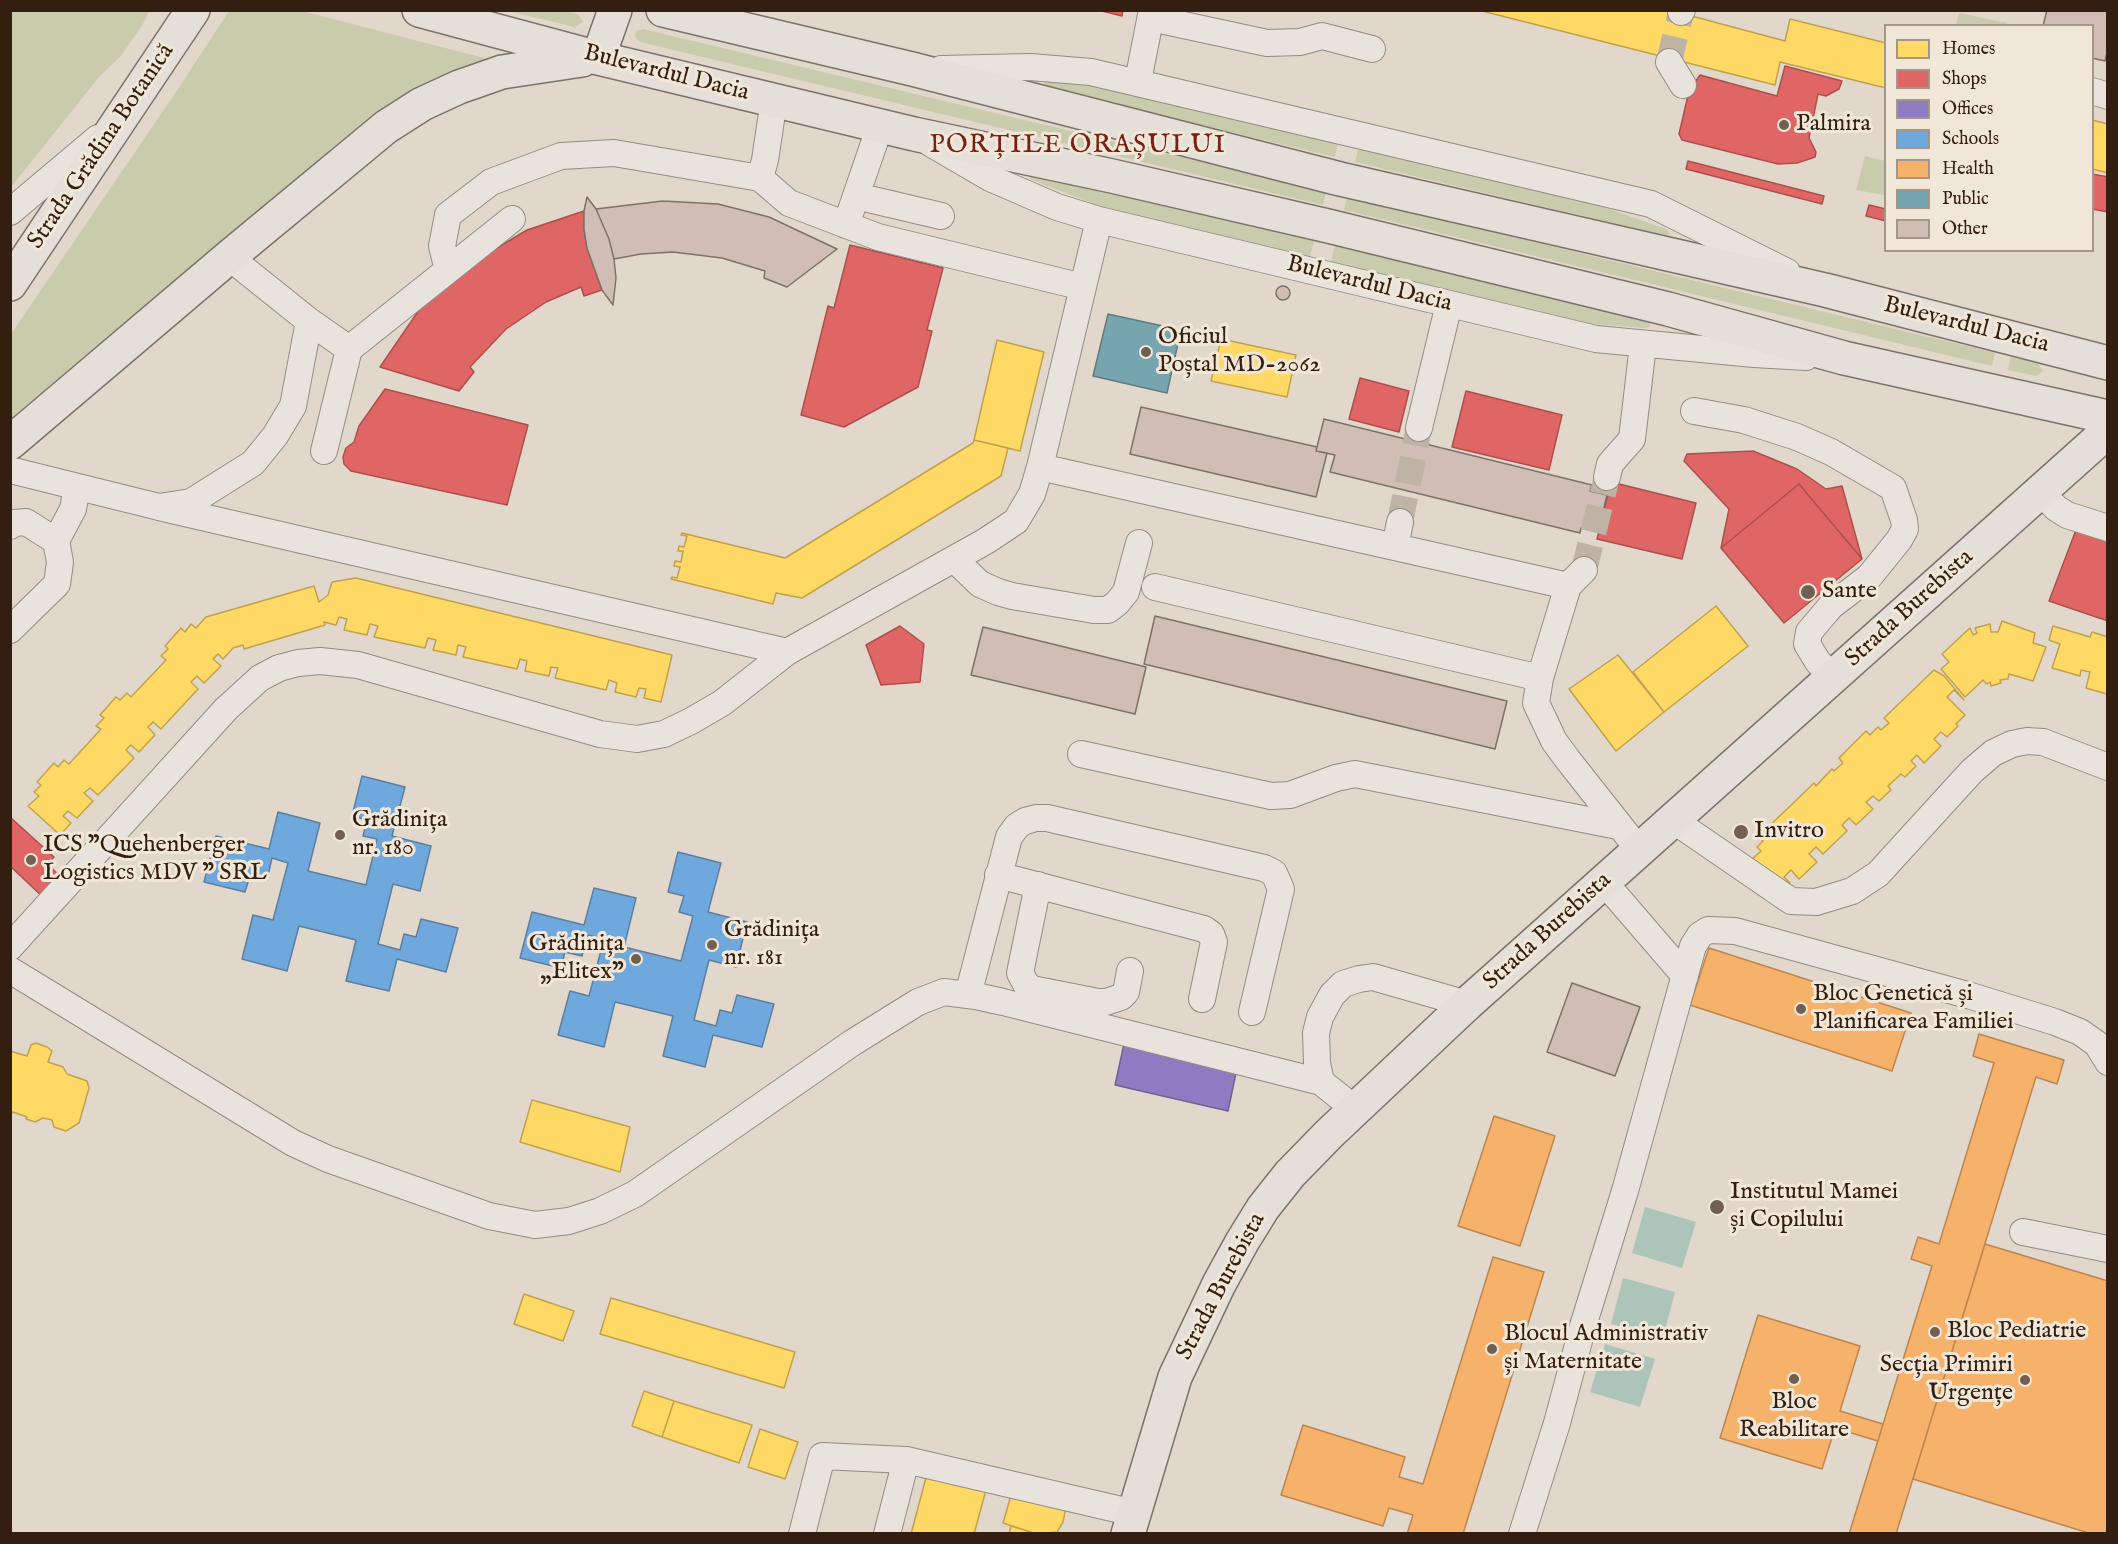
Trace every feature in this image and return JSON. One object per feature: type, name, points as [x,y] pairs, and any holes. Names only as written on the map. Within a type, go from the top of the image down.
[{"type":"main road","name":"Strada Grădina Botanică","points":[[10,284],[124,117],[193,10]]},
{"type":"main road","name":"Bulevardul Dacia","points":[[419,10],[598,58],[880,126],[1328,226],[1668,309],[1844,358],[2108,417]]},
{"type":"main road","points":[[10,443],[386,127],[422,104],[459,87],[502,72],[541,64],[598,58],[615,10]]},
{"type":"main road","name":"Bulevardul Dacia","points":[[663,10],[912,69],[1340,179],[1826,290],[2108,363]]},
{"type":"main road","name":"Strada Burebista","points":[[1131,1523],[1175,1377],[1219,1284],[1242,1242],[1263,1208],[1290,1174],[1355,1109],[1604,882],[1629,838],[1673,820],[2108,432]]},
{"type":"street","points":[[1137,81],[1152,14],[1267,43],[1300,42],[1322,36],[1372,49]]},
{"type":"street","points":[[1669,62],[1683,85]]},
{"type":"street","name":"Bulevardul Dacia","points":[[912,69],[1030,67],[1091,72],[1651,204],[1826,290]]},
{"type":"street","points":[[760,178],[774,100]]},
{"type":"street","points":[[10,212],[124,117]]},
{"type":"street","points":[[846,225],[880,126]]},
{"type":"street","name":"Bulevardul Dacia","points":[[914,134],[990,178],[1057,207],[1099,220],[1596,339],[1754,354],[1844,358]]},
{"type":"street","points":[[448,270],[442,246],[448,215],[491,182],[561,156],[614,153],[760,178],[789,203],[878,237],[1083,287]]},
{"type":"street","points":[[856,196],[941,216]]},
{"type":"street","points":[[324,451],[349,349],[512,219]]},
{"type":"street","points":[[10,947],[226,709],[260,678],[279,668],[320,661],[358,665],[600,734],[637,739],[664,734],[722,703],[787,652],[954,559],[1016,521],[1032,494],[1040,467],[1099,220]]},
{"type":"street","points":[[229,257],[309,321],[349,349]]},
{"type":"street","points":[[1419,428],[1449,304]]},
{"type":"street","points":[[159,507],[191,502],[212,490],[253,463],[275,436],[293,406],[309,321]]},
{"type":"street","points":[[1607,477],[1610,464],[1632,439],[1643,345]]},
{"type":"street","points":[[1694,411],[1744,420],[1797,437],[1831,452],[1893,488],[1904,520],[1905,529],[1899,540],[1869,577],[1831,606],[1809,632],[1807,644],[1818,662],[1833,677]]},
{"type":"street","points":[[1040,467],[1395,547],[1576,578],[1540,678],[1536,703],[1544,721],[1568,760],[1629,838]]},
{"type":"street","points":[[10,470],[77,488],[787,652]]},
{"type":"street","points":[[10,630],[57,584],[60,562],[56,541],[73,509],[77,488]]},
{"type":"street","points":[[2041,492],[2056,508],[2067,515],[2108,528]]},
{"type":"street","points":[[10,526],[14,523],[26,522],[56,541]]},
{"type":"street","points":[[1395,547],[1400,522]]},
{"type":"street","points":[[954,559],[980,584],[998,592],[1094,610],[1108,610],[1126,592],[1139,543]]},
{"type":"street","points":[[1155,587],[1540,678]]},
{"type":"street","points":[[1673,820],[1791,901],[1816,902],[1852,891],[1878,874],[1972,771],[1993,753],[2012,744],[2027,741],[2043,742],[2108,766]]},
{"type":"street","points":[[1081,754],[1271,796],[1290,795],[1336,778],[1355,774],[1629,838]]},
{"type":"street","points":[[968,995],[1009,837],[1017,826],[1036,818],[1264,868],[1274,873],[1281,890],[1252,1012]]},
{"type":"street","points":[[998,875],[1204,929],[1211,934],[1214,942],[1203,999]]},
{"type":"street","points":[[1604,882],[1685,976]]},
{"type":"street","points":[[1038,885],[1020,973],[1026,984],[1032,989],[1106,1002],[1121,997],[1126,992],[1130,971]]},
{"type":"street","points":[[1522,1533],[1557,1424],[1583,1326],[1626,1191],[1693,946],[1700,935],[1708,930],[1735,931],[1971,996],[2055,1022],[2080,1032],[2097,1044],[2108,1062]]},
{"type":"street","points":[[10,970],[292,1143],[328,1159],[489,1216],[536,1225],[569,1221],[634,1194],[852,1043],[918,1002],[944,992],[968,995],[1321,1082],[1355,1109]]},
{"type":"street","points":[[1321,1082],[1317,1063],[1316,1033],[1320,1017],[1332,995],[1343,984],[1359,978],[1373,977],[1467,1005]]},
{"type":"street","points":[[2023,1232],[2108,1249]]},
{"type":"street","points":[[802,1533],[822,1456],[906,1460],[1131,1523]]},
{"type":"street","points":[[887,1533],[906,1460]]},
{"type":"shaded area","points":[[11,10],[149,11],[121,56],[99,77],[11,187]]},
{"type":"shaded area","points":[[229,11],[302,11],[492,60],[11,426],[11,334]]},
{"type":"shaded area","points":[[508,11],[564,11],[578,14],[583,22],[575,27]]},
{"type":"shaded area","points":[[1959,13],[2007,23],[2006,24],[1956,24]]},
{"type":"shaded area","points":[[643,29],[1326,192],[1323,205],[644,43],[637,40],[635,36],[636,31]]},
{"type":"shaded area","points":[[1047,81],[1128,90],[1338,141],[1335,157],[1055,90],[1045,86],[1044,83]]},
{"type":"shaded area","points":[[1359,145],[1592,203],[1666,229],[1670,233],[1667,236],[1355,162]]},
{"type":"shaded area","points":[[1865,156],[1884,161],[1884,195],[1856,190]]},
{"type":"shaded area","points":[[1029,174],[1314,241],[1310,257],[1099,206],[1030,179]]},
{"type":"shaded area","points":[[1347,197],[1995,353],[1992,366],[1344,210]]},
{"type":"shaded area","points":[[1335,245],[1649,321],[1650,326],[1646,328],[1592,324],[1331,262]]},
{"type":"shaded area","points":[[2011,357],[2038,363],[2043,371],[2036,376],[2008,370]]},
{"type":"shaded area","points":[[1645,1207],[1696,1222],[1682,1268],[1632,1253]]},
{"type":"shaded area","points":[[1623,1278],[1675,1292],[1663,1338],[1611,1324]]},
{"type":"shaded area","points":[[1605,1344],[1655,1359],[1640,1407],[1590,1392]]},
{"type":"building: Homes","points":[[1478,10],[1669,10],[1785,41],[1790,19],[1884,42],[1884,88],[1780,62],[1775,85]]},
{"type":"building: Homes","points":[[2094,120],[2108,124],[2108,173],[2094,170]]},
{"type":"building: Homes","points":[[1221,339],[1296,355],[1287,397],[1211,381]]},
{"type":"building: Homes","points":[[997,340],[1044,352],[1020,451],[974,440]]},
{"type":"building: Homes","points":[[974,440],[1008,448],[1001,476],[802,598],[776,593],[773,604],[671,579],[672,577],[677,578],[680,567],[674,566],[675,561],[681,562],[683,551],[678,551],[679,546],[684,547],[687,536],[681,535],[682,533],[785,558],[973,443]]},
{"type":"building: Homes","points":[[356,578],[672,655],[661,702],[644,698],[646,689],[639,688],[636,697],[615,692],[617,683],[609,680],[606,690],[555,678],[558,668],[551,667],[549,676],[525,671],[527,661],[520,659],[517,669],[463,657],[466,647],[458,645],[456,655],[433,650],[436,640],[428,638],[425,648],[374,637],[378,626],[370,624],[367,635],[344,630],[347,619],[339,617],[336,625],[324,622],[325,625],[244,649],[243,645],[233,648],[223,659],[218,654],[213,659],[221,666],[204,683],[197,676],[191,682],[198,689],[161,729],[153,722],[148,727],[155,735],[139,752],[131,745],[126,750],[134,758],[98,795],[90,788],[84,793],[93,801],[77,818],[68,811],[63,816],[71,823],[60,835],[28,806],[39,796],[34,792],[41,785],[37,782],[54,763],[58,767],[64,760],[69,764],[101,729],[96,726],[104,718],[100,715],[116,697],[120,700],[127,693],[131,697],[166,660],[161,656],[168,649],[165,646],[181,628],[185,632],[191,624],[196,628],[206,617],[314,586],[319,602],[328,595],[332,582]]},
{"type":"building: Homes","points":[[1716,606],[1748,646],[1664,712],[1633,672]]},
{"type":"building: Homes","points":[[2002,621],[2035,633],[2033,643],[2046,647],[2033,681],[2009,674],[2008,679],[2000,680],[2001,683],[1991,686],[1990,682],[1987,684],[1983,680],[1965,697],[1941,669],[1949,662],[1942,654],[1970,628],[1973,635],[1977,633],[1975,628],[1990,624],[1991,632],[1998,632]]},
{"type":"building: Homes","points":[[2053,626],[2090,637],[2092,632],[2108,637],[2107,694],[2086,688],[2090,672],[2081,670],[2080,676],[2052,668],[2060,644],[2049,640]]},
{"type":"building: Homes","points":[[1618,655],[1664,712],[1616,751],[1569,689]]},
{"type":"building: Homes","points":[[1934,670],[1944,676],[1964,700],[1954,690],[1947,697],[1965,715],[1956,724],[1958,726],[1947,737],[1941,732],[1934,739],[1941,746],[1924,763],[1917,755],[1911,761],[1916,766],[1905,777],[1901,774],[1888,786],[1891,790],[1879,801],[1873,796],[1866,802],[1873,809],[1856,825],[1849,818],[1842,825],[1847,831],[1823,854],[1816,847],[1809,854],[1817,862],[1799,879],[1791,870],[1784,877],[1790,883],[1779,893],[1749,862],[1761,851],[1757,847],[1763,841],[1759,836],[1814,783],[1816,786],[1832,769],[1834,771],[1843,763],[1839,758],[1866,731],[1870,735],[1878,727],[1881,730],[1889,723],[1884,718]]},
{"type":"building: Homes","points":[[36,1043],[52,1051],[48,1062],[63,1067],[67,1074],[87,1081],[89,1088],[79,1123],[66,1131],[54,1127],[52,1120],[43,1118],[35,1122],[13,1112],[10,1115],[10,1051],[27,1056],[31,1045]]},
{"type":"building: Homes","points":[[532,1100],[630,1127],[620,1172],[520,1142]]},
{"type":"building: Homes","points":[[524,1294],[574,1311],[563,1341],[514,1324]]},
{"type":"building: Homes","points":[[611,1298],[795,1352],[784,1388],[600,1334]]},
{"type":"building: Homes","points":[[644,1391],[674,1401],[662,1437],[632,1426]]},
{"type":"building: Homes","points":[[674,1401],[752,1425],[739,1463],[662,1437]]},
{"type":"building: Homes","points":[[760,1429],[798,1442],[785,1479],[748,1467]]},
{"type":"building: Homes","points":[[927,1474],[986,1490],[974,1534],[911,1534]]},
{"type":"building: Homes","points":[[1014,1485],[1067,1502],[1063,1522],[1057,1532],[1037,1534],[1003,1523]]},
{"type":"building: Homes","points":[[1011,1526],[1037,1534],[1009,1534]]},
{"type":"building: Shops","points":[[1098,10],[1123,10],[1122,16]]},
{"type":"building: Shops","points":[[1785,66],[1842,81],[1839,89],[1826,96],[1818,94],[1809,138],[1816,152],[1815,157],[1797,163],[1778,164],[1682,140],[1679,134],[1689,91],[1700,75],[1777,96]]},
{"type":"building: Shops","points":[[1688,161],[1824,196],[1822,204],[1686,169]]},
{"type":"building: Shops","points":[[2094,174],[2108,177],[2108,212],[2094,209]]},
{"type":"building: Shops","points":[[1869,205],[1884,209],[1884,220],[1866,216]]},
{"type":"building: Shops","points":[[584,211],[587,248],[602,290],[584,296],[581,287],[546,302],[506,329],[470,367],[474,372],[459,391],[380,367],[419,310],[477,260],[527,230]]},
{"type":"building: Shops","points":[[850,245],[943,268],[927,330],[932,331],[918,387],[844,427],[801,415],[828,306],[834,308]]},
{"type":"building: Shops","points":[[1360,378],[1409,391],[1399,432],[1349,419]]},
{"type":"building: Shops","points":[[385,389],[528,425],[507,505],[351,471],[344,464],[343,457],[346,448],[354,442],[359,426]]},
{"type":"building: Shops","points":[[1466,391],[1562,415],[1549,470],[1452,447]]},
{"type":"building: Shops","points":[[1753,451],[1797,469],[1826,489],[1842,486],[1862,559],[1799,484],[1721,548],[1729,509],[1684,461],[1687,454]]},
{"type":"building: Shops","points":[[1611,482],[1696,503],[1682,559],[1597,539]]},
{"type":"building: Shops","points":[[1799,484],[1862,559],[1784,623],[1721,548]]},
{"type":"building: Shops","points":[[2076,530],[2108,539],[2108,621],[2049,601]]},
{"type":"building: Shops","points":[[900,626],[924,644],[920,682],[881,685],[866,645]]},
{"type":"building: Shops","name":"ICS \"Quehenberger Logistics MDV \" SRL","points":[[10,817],[54,857],[48,864],[63,880],[45,899],[10,866]]},
{"type":"building: Offices","points":[[1124,1044],[1236,1073],[1228,1111],[1115,1085]]},
{"type":"building: Schools","points":[[362,776],[405,787],[392,836],[431,846],[420,891],[393,884],[378,944],[400,950],[404,934],[416,937],[421,919],[458,928],[446,972],[397,959],[389,991],[346,981],[356,940],[299,926],[287,971],[242,959],[253,915],[273,920],[288,863],[272,858],[267,880],[250,876],[245,892],[204,882],[216,836],[269,849],[278,812],[320,823],[308,871],[366,885],[377,839],[363,836],[367,820],[352,816]]},
{"type":"building: Schools","name":"Grădinița „Elitex”","points":[[678,852],[721,863],[708,912],[747,922],[736,967],[709,960],[694,1020],[716,1026],[720,1010],[732,1013],[737,995],[774,1004],[762,1047],[713,1035],[705,1067],[663,1056],[673,1016],[615,1002],[604,1047],[558,1035],[570,991],[589,996],[604,939],[588,935],[582,956],[565,952],[561,968],[520,958],[532,912],[584,925],[594,888],[636,898],[624,947],[681,961],[693,916],[679,912],[684,896],[668,892]]},
{"type":"building: Health","name":"Bloc Genetică și Planificarea Familiei","points":[[1709,948],[1911,1013],[1892,1071],[1690,1005]]},
{"type":"building: Health","name":"Bloc Pediatrie","points":[[1979,1034],[2064,1060],[2057,1084],[2036,1077],[1896,1534],[1849,1534],[1932,1266],[1911,1259],[1918,1237],[1939,1244],[1994,1063],[1973,1056]]},
{"type":"building: Health","points":[[1494,1116],[1555,1136],[1520,1246],[1458,1226]]},
{"type":"building: Health","name":"Secția Primiri Urgențe","points":[[1985,1244],[2108,1281],[2108,1534],[2092,1534],[1913,1479]]},
{"type":"building: Health","name":"Blocul Administrativ și Maternitate","points":[[1493,1257],[1544,1272],[1463,1534],[1407,1534],[1413,1515],[1389,1508],[1383,1526],[1281,1495],[1303,1425],[1405,1457],[1399,1477],[1423,1484]]},
{"type":"building: Health","name":"Bloc Reabilitare","points":[[1758,1315],[1860,1346],[1840,1411],[1883,1424],[1878,1441],[1835,1428],[1822,1469],[1720,1438]]},
{"type":"building: Public","points":[[1108,314],[1181,330],[1167,393],[1093,376]]},
{"type":"building: Other","points":[[2047,10],[2108,10],[2108,49],[2105,61],[2094,58],[2094,24],[2044,24]]},
{"type":"building: Other","points":[[587,197],[596,209],[609,239],[614,259],[616,278],[613,305],[602,290],[587,248],[584,211]]},
{"type":"building: Other","points":[[663,201],[718,204],[769,217],[837,249],[787,287],[764,278],[765,271],[722,258],[673,252],[614,259],[609,239],[596,209]]},
{"type":"building: Other","points":[[1280,286],[1286,286],[1290,293],[1286,300],[1280,300],[1276,296],[1276,290]]},
{"type":"building: Other","points":[[1141,407],[1317,447],[1316,451],[1327,453],[1316,497],[1130,454]]},
{"type":"building: Other","points":[[1324,419],[1592,485],[1590,491],[1607,495],[1598,532],[1581,528],[1580,533],[1330,472],[1335,455],[1316,451]]},
{"type":"building: Other","points":[[1155,616],[1507,701],[1495,749],[1144,664]]},
{"type":"building: Other","points":[[983,627],[1146,667],[1135,714],[971,675]]},
{"type":"building: Other","points":[[1572,983],[1640,1007],[1615,1076],[1547,1052]]},
{"type":"tunnel","points":[[1669,62],[1681,12]]},
{"type":"tunnel","points":[[1400,522],[1419,428]]},
{"type":"tunnel","points":[[1584,570],[1607,477]]},
{"type":"place","name":"Palmira","points":[[1784,125]]},
{"type":"place","name":"Oficiul Poștal MD-2062","points":[[1146,352]]},
{"type":"place","name":"Sante","points":[[1808,592]]},
{"type":"place","name":"Invitro","points":[[1741,832]]},
{"type":"place","name":"Grădinița nr. 180","points":[[340,835]]},
{"type":"place","name":"ICS \"Quehenberger Logistics MDV \" SRL","points":[[31,860]]},
{"type":"place","name":"Grădinița nr. 181","points":[[712,945]]},
{"type":"place","name":"Grădinița „Elitex”","points":[[636,959]]},
{"type":"place","name":"Bloc Genetică și Planificarea Familiei","points":[[1801,1009]]},
{"type":"place","name":"Institutul Mamei și Copilului","points":[[1717,1207]]},
{"type":"place","name":"Bloc Pediatrie","points":[[1935,1332]]},
{"type":"place","name":"Blocul Administrativ și Maternitate","points":[[1492,1349]]},
{"type":"place","name":"Bloc Reabilitare","points":[[1794,1379]]},
{"type":"place","name":"Secția Primiri Urgențe","points":[[2025,1380]]},
{"type":"district","name":"PORȚILE ORAȘULUI","points":[[1078,147]]}]
